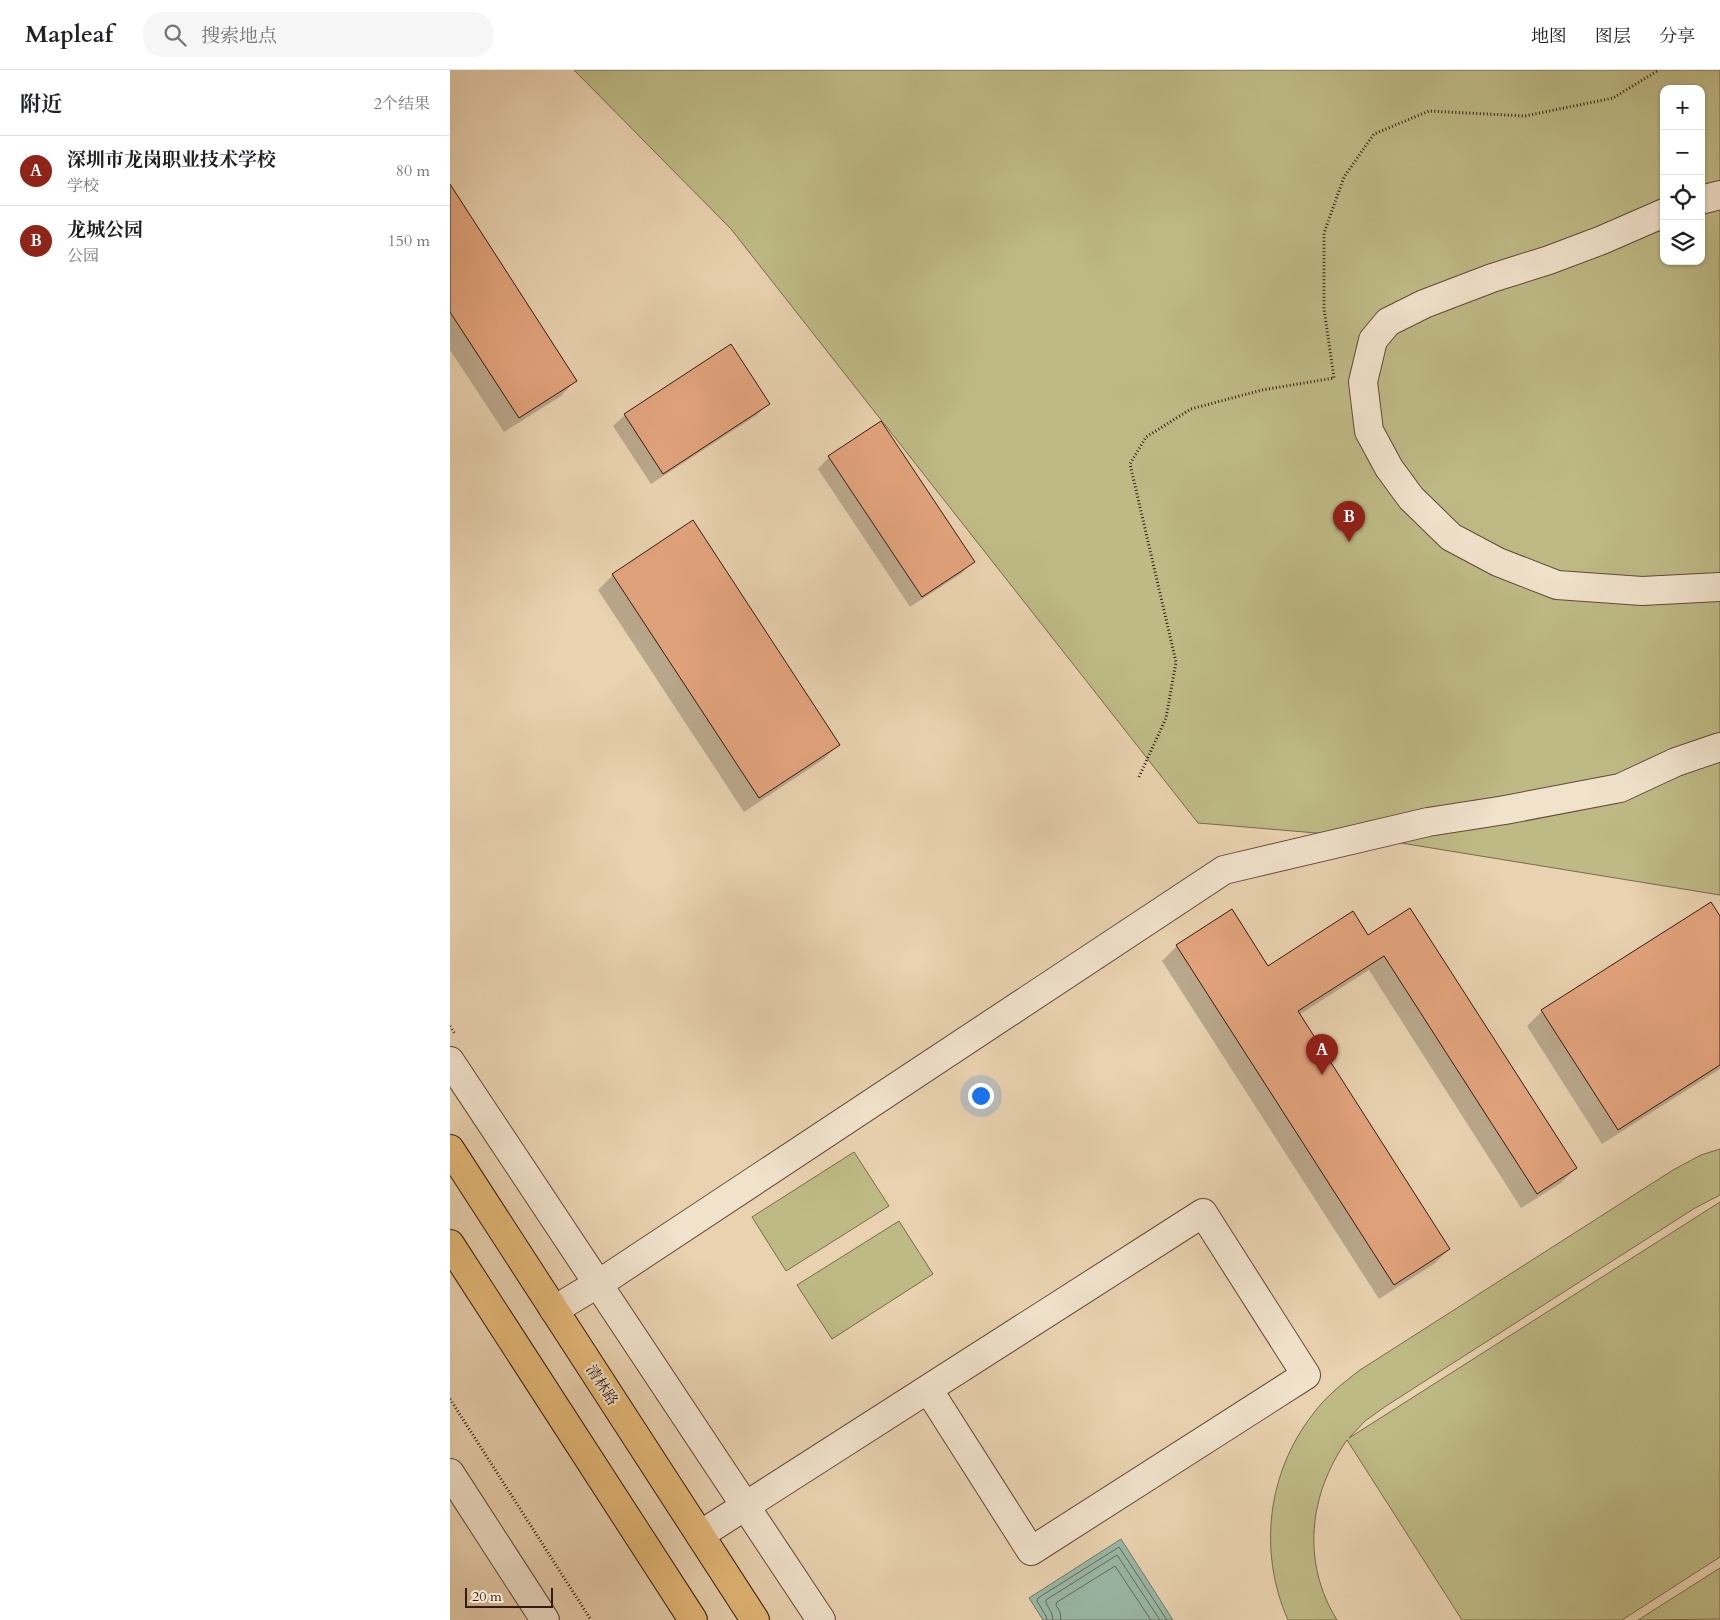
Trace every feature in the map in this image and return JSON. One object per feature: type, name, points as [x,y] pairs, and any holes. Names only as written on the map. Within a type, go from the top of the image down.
[{"type":"main road","name":"清林路","points":[[450,1149],[755,1620]]},
{"type":"main road","points":[[450,1244],[693,1620]]},
{"type":"street","points":[[1705,199],[1720,195]]},
{"type":"street","points":[[1660,215],[1593,244],[1433,300],[1388,322],[1373,340],[1363,382],[1369,430],[1389,468],[1411,498],[1451,537],[1498,562],[1557,585],[1642,591],[1720,587]]},
{"type":"street","points":[[554,1310],[598,1283],[1224,870],[1428,822],[1505,810],[1620,788],[1676,762],[1720,746]]},
{"type":"street","points":[[450,1061],[821,1620]]},
{"type":"street","points":[[700,1535],[745,1505],[1203,1213],[1306,1375],[1031,1551],[928,1389]]},
{"type":"street","points":[[450,1474],[545,1620]]},
{"type":"path","points":[[1139,777],[1166,718],[1176,662],[1130,464],[1146,437],[1191,409],[1262,390],[1334,378],[1324,309],[1324,233],[1344,177],[1374,134],[1429,111],[1525,116],[1613,98],[1659,70]]},
{"type":"path","points":[[450,1400],[591,1620]]},
{"type":"shaded area","points":[[574,70],[1720,70],[1720,895],[1364,837],[1198,823],[731,229]]},
{"type":"shaded area","points":[[1720,1149],[1720,1195],[1695,1208],[1386,1406],[1365,1421],[1349,1438],[1720,1202],[1720,1557],[1622,1620],[1462,1620],[1347,1440],[1334,1461],[1324,1483],[1314,1528],[1314,1552],[1318,1575],[1326,1598],[1337,1620],[1288,1620],[1279,1594],[1273,1567],[1272,1514],[1277,1487],[1285,1462],[1297,1437],[1323,1401],[1360,1370],[1673,1170],[1701,1155]]},
{"type":"shaded area","points":[[854,1152],[889,1206],[786,1271],[752,1217]]},
{"type":"shaded area","points":[[899,1221],[933,1274],[832,1339],[797,1285]]},
{"type":"shaded area","points":[[1720,1568],[1720,1619],[1638,1620]]},
{"type":"water","points":[[1121,1539],[1173,1620],[1043,1620],[1029,1598]]},
{"type":"building","points":[[450,184],[577,381],[519,418],[450,312]]},
{"type":"building","points":[[731,344],[770,404],[663,474],[624,414]]},
{"type":"building","points":[[881,421],[975,562],[922,597],[828,456]]},
{"type":"building","points":[[693,520],[840,745],[759,798],[612,574]]},
{"type":"building","points":[[1711,902],[1720,916],[1720,1065],[1618,1130],[1541,1010]]},
{"type":"building","points":[[1410,908],[1577,1168],[1537,1194],[1384,956],[1298,1011],[1450,1249],[1394,1285],[1176,945],[1232,909],[1268,966],[1353,911],[1368,935]]},
{"type":"place","name":"龙城公园","points":[[1349,542]]},
{"type":"place","name":"深圳市龙岗职业技术学校","points":[[1322,1075]]}]
